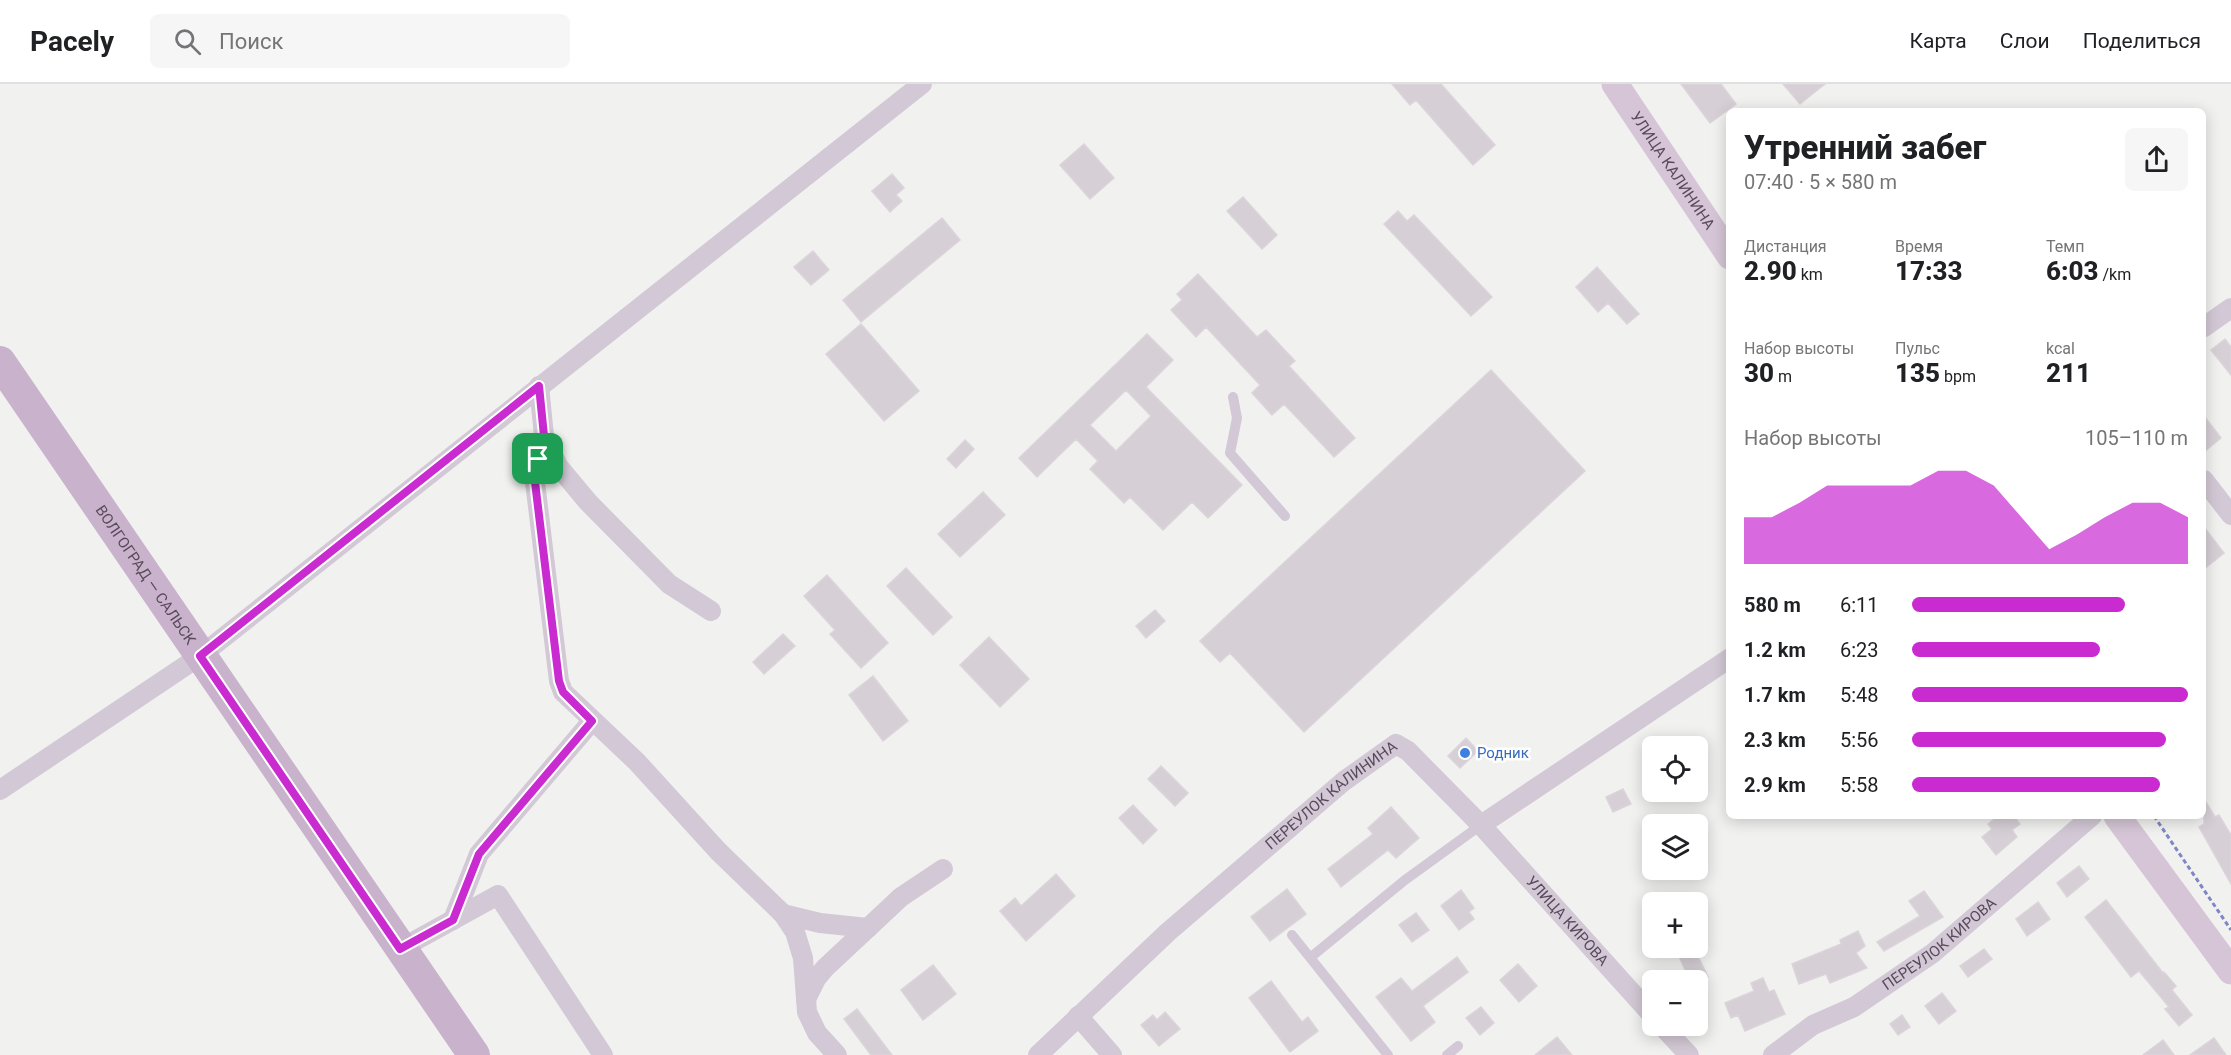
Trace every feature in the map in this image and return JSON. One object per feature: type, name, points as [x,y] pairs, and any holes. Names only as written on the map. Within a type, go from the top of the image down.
[{"type":"main road","name":"ВОЛГОГРАД — САЛЬСК","points":[[0,362],[474,1055]]},
{"type":"street","points":[[0,790],[200,656],[922,84]]},
{"type":"street","name":"УЛИЦА КАЛИНИНА","points":[[1615,84],[1726,250]]},
{"type":"street","points":[[2206,326],[2231,308]]},
{"type":"street","points":[[539,386],[544,436],[535,482],[559,681],[563,692],[637,762],[718,851],[783,915],[795,932],[803,958],[807,1012],[818,1033],[837,1055]]},
{"type":"street","points":[[544,436],[558,466],[588,502],[669,584],[711,611]]},
{"type":"street","points":[[2206,483],[2231,515]]},
{"type":"street","points":[[1481,825],[1726,661]]},
{"type":"street","points":[[453,920],[479,854],[592,721]]},
{"type":"street","name":"ПЕРЕУЛОК КАЛИНИНА","points":[[1038,1055],[1168,932],[1318,804],[1396,744],[1408,751],[1481,825]]},
{"type":"street","name":"ПЕРЕУЛОК КИРОВА","points":[[1773,1055],[1813,1025],[1854,1007],[1933,952],[2088,819]]},
{"type":"street","points":[[2119,819],[2231,971]]},
{"type":"street","name":"УЛИЦА КИРОВА","points":[[1481,825],[1642,1004]]},
{"type":"street","points":[[806,999],[816,979],[868,928],[920,882],[943,869]]},
{"type":"street","points":[[400,949],[498,895],[603,1055]]},
{"type":"street","points":[[783,915],[820,923],[868,928]]},
{"type":"street","points":[[1078,1016],[1113,1055]]},
{"type":"street","points":[[1671,1036],[1689,1055]]},
{"type":"lane","points":[[1233,397],[1237,418],[1230,453],[1285,516]]},
{"type":"lane","points":[[1311,957],[1405,880],[1481,825]]},
{"type":"lane","points":[[1292,935],[1388,1055]]},
{"type":"lane","points":[[1447,1055],[1458,1046]]},
{"type":"path","points":[[2156,819],[2231,930]]},
{"type":"building","points":[[1392,84],[1441,84],[1495,145],[1473,165],[1416,100],[1410,105]]},
{"type":"building","points":[[1681,84],[1721,84],[1736,104],[1726,108],[1726,111],[1710,123]]},
{"type":"building","points":[[1783,84],[1825,84],[1800,104]]},
{"type":"building","points":[[1084,144],[1114,178],[1090,199],[1060,165]]},
{"type":"building","points":[[892,174],[904,188],[896,195],[902,201],[890,212],[872,191]]},
{"type":"building","points":[[1243,197],[1277,235],[1262,249],[1227,211]]},
{"type":"building","points":[[1398,211],[1407,221],[1414,215],[1492,297],[1471,316],[1384,224]]},
{"type":"building","points":[[942,218],[960,240],[861,322],[843,300]]},
{"type":"building","points":[[813,251],[829,270],[811,285],[794,267]]},
{"type":"building","points":[[1597,267],[1639,314],[1627,324],[1608,303],[1598,312],[1576,287]]},
{"type":"building","points":[[1198,274],[1257,337],[1266,330],[1295,361],[1289,366],[1355,438],[1334,457],[1284,404],[1272,415],[1252,393],[1260,385],[1206,327],[1196,337],[1171,310],[1182,300],[1177,294]]},
{"type":"building","points":[[861,324],[919,391],[884,421],[826,354]]},
{"type":"building","points":[[1147,334],[1173,360],[1146,387],[1242,485],[1208,518],[1192,502],[1163,530],[1130,497],[1124,503],[1090,469],[1098,461],[1076,439],[1037,477],[1019,458]],"holes":[[[1126,390],[1151,416],[1116,451],[1090,425]]]},
{"type":"building","points":[[2225,339],[2231,347],[2231,375],[2211,350]]},
{"type":"building","points":[[1491,370],[1585,471],[1304,732],[1230,653],[1220,662],[1200,641]]},
{"type":"building","points":[[2206,419],[2221,438],[2206,450]]},
{"type":"building","points":[[965,440],[974,449],[956,468],[947,459]]},
{"type":"building","points":[[983,492],[1005,515],[960,557],[938,534]]},
{"type":"building","points":[[2206,530],[2224,553],[2206,567]]},
{"type":"building","points":[[906,568],[952,617],[933,635],[887,586]]},
{"type":"building","points":[[827,575],[888,643],[861,668],[830,634],[835,630],[804,596]]},
{"type":"building","points":[[1155,610],[1165,621],[1146,638],[1136,626]]},
{"type":"building","points":[[783,634],[795,646],[764,674],[753,662]]},
{"type":"building","points":[[989,637],[1029,679],[1000,707],[960,665]]},
{"type":"building","points":[[873,676],[908,721],[883,741],[849,695]]},
{"type":"building","points":[[1466,738],[1478,751],[1460,768],[1448,756]]},
{"type":"building","points":[[1161,766],[1188,793],[1175,806],[1148,779]]},
{"type":"building","points":[[1623,789],[1631,804],[1613,812],[1606,797]]},
{"type":"building","points":[[2206,802],[2215,817],[2219,815],[2231,835],[2231,884],[2199,827],[2204,824]]},
{"type":"building","points":[[1133,805],[1157,830],[1143,844],[1119,818]]},
{"type":"building","points":[[1391,807],[1419,838],[1396,858],[1388,850],[1341,887],[1328,869],[1373,834],[1368,828]]},
{"type":"building","points":[[1994,819],[2016,819],[2020,824],[2012,830],[2017,837],[1996,855],[1982,837],[1992,829],[1988,824]]},
{"type":"building","points":[[2079,866],[2089,879],[2067,897],[2057,883]]},
{"type":"building","points":[[1056,874],[1075,896],[1026,941],[1000,911],[1015,898],[1021,906]]},
{"type":"building","points":[[1287,889],[1306,914],[1270,941],[1251,917]]},
{"type":"building","points":[[1461,890],[1474,908],[1469,912],[1474,919],[1459,930],[1441,906]]},
{"type":"building","points":[[1924,891],[1943,917],[1884,951],[1877,942],[1920,916],[1909,901]]},
{"type":"building","points":[[2106,900],[2163,973],[2176,986],[2172,990],[2192,1015],[2179,1026],[2165,1009],[2169,1007],[2139,971],[2131,977],[2085,917]]},
{"type":"building","points":[[2038,902],[2050,919],[2027,936],[2016,919]]},
{"type":"building","points":[[1416,913],[1429,930],[1412,942],[1399,925]]},
{"type":"building","points":[[1858,931],[1865,946],[1856,953],[1867,968],[1830,983],[1826,974],[1799,984],[1792,964],[1841,944],[1840,940]]},
{"type":"building","points":[[1984,949],[1992,959],[1968,977],[1960,966]]},
{"type":"building","points":[[1457,957],[1468,972],[1423,1006],[1435,1022],[1411,1041],[1376,997],[1401,978],[1412,991]]},
{"type":"building","points":[[1680,958],[1699,958],[1705,970],[1685,970]]},
{"type":"building","points":[[1518,964],[1537,986],[1519,1002],[1500,980]]},
{"type":"building","points":[[933,965],[956,994],[923,1020],[901,990]]},
{"type":"building","points":[[1763,978],[1769,992],[1774,990],[1785,1014],[1745,1031],[1738,1015],[1731,1018],[1725,1003],[1754,991],[1751,983]]},
{"type":"building","points":[[1271,981],[1302,1022],[1308,1017],[1318,1031],[1290,1052],[1249,998]]},
{"type":"building","points":[[1942,993],[1956,1011],[1939,1024],[1925,1006]]},
{"type":"building","points":[[1481,1007],[1494,1023],[1480,1035],[1466,1018]]},
{"type":"building","points":[[857,1009],[892,1055],[871,1055],[844,1019]]},
{"type":"building","points":[[1165,1012],[1180,1029],[1159,1046],[1141,1025],[1153,1015],[1157,1020]]},
{"type":"building","points":[[1902,1015],[1910,1027],[1898,1035],[1890,1024]]},
{"type":"building","points":[[1557,1037],[1572,1055],[1535,1055]]},
{"type":"building","points":[[2214,1038],[2226,1055],[2190,1055]]},
{"type":"building","points":[[2163,1040],[2174,1055],[2143,1055]]},
{"type":"place","name":"Родник","points":[[1465,753]]},
{"type":"route","points":[[539,386],[544,436],[538,459],[535,482],[559,681],[563,692],[592,721],[479,854],[453,920],[400,949],[200,656],[539,386]]}]
